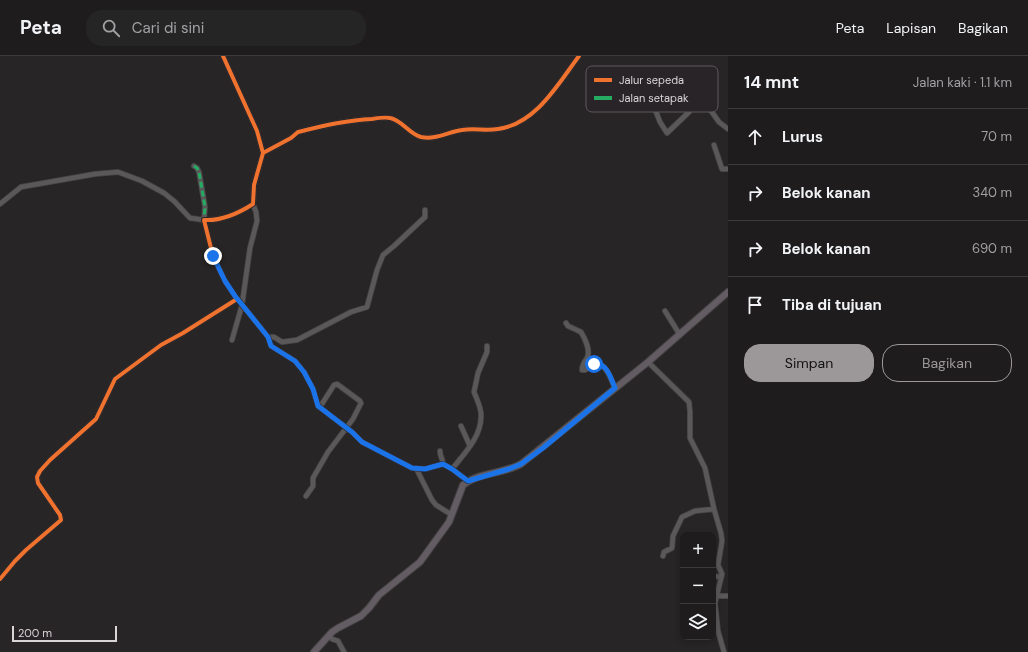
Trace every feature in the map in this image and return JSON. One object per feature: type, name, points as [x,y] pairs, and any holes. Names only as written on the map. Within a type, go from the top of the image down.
[{"type":"main road","points":[[314,652],[329,635],[338,628],[364,614],[379,595],[420,562],[449,522],[461,488],[468,481],[521,464],[543,448],[648,362],[728,292]]},
{"type":"street","points":[[224,56],[257,132],[263,152],[254,185],[253,204],[257,220],[250,248],[242,305],[232,340]]},
{"type":"street","points":[[263,152],[291,138],[298,132],[357,120],[390,118],[398,121],[414,135],[430,138],[460,130],[498,129],[517,124],[532,114],[547,98],[579,56]]},
{"type":"street","points":[[656,112],[666,133],[689,112]]},
{"type":"street","points":[[711,112],[719,122],[728,128]]},
{"type":"street","points":[[714,145],[722,169],[728,169]]},
{"type":"street","points":[[194,166],[199,172],[205,207],[204,220],[213,256],[218,268],[237,299],[268,337],[271,346],[295,361],[304,372],[320,407],[362,442],[412,468],[425,469],[443,464],[468,481]]},
{"type":"street","points":[[0,204],[21,188],[95,174],[118,172],[142,181],[164,193],[190,218],[212,220],[223,217],[253,204]]},
{"type":"street","points":[[268,337],[275,338],[282,342],[299,339],[352,312],[367,307],[373,283],[383,255],[425,217],[425,210]]},
{"type":"street","points":[[0,579],[26,550],[61,520],[60,515],[38,483],[37,477],[40,471],[50,460],[96,419],[115,379],[161,345],[183,334],[237,299]]},
{"type":"street","points":[[665,311],[680,335]]},
{"type":"street","points":[[566,323],[568,326],[581,332],[588,349],[587,356],[581,367],[582,370],[585,370],[596,363],[600,364],[606,369],[615,388]]},
{"type":"street","points":[[452,469],[475,438],[481,418],[474,389],[477,385],[478,373],[487,352],[487,346]]},
{"type":"street","points":[[648,362],[689,402],[690,438],[705,468],[722,537],[718,565],[722,574],[716,596],[728,596]]},
{"type":"street","points":[[306,496],[313,486],[313,478],[325,458],[361,406],[360,401],[336,384],[320,407]]},
{"type":"street","points":[[462,426],[470,446]]},
{"type":"street","points":[[440,451],[443,464]]},
{"type":"street","points":[[416,468],[432,500],[436,505],[452,515]]},
{"type":"street","points":[[663,556],[664,552],[672,548],[673,536],[682,517],[695,511],[714,509]]},
{"type":"street","points":[[716,576],[721,577]]},
{"type":"street","points":[[715,604],[718,631],[724,652]]},
{"type":"street","points":[[329,635],[332,639],[338,641],[344,652]]},
{"type":"marked path","points":[[194,166],[199,172],[205,207],[204,220]]},
{"type":"cycle path","points":[[223,56],[257,131],[263,153],[254,185],[253,204],[230,216],[204,220],[213,256],[225,281],[235,296],[268,337],[271,346],[295,361],[304,372],[313,389],[318,406],[353,433],[362,442],[412,468],[425,469],[443,464],[468,481]]},
{"type":"cycle path","points":[[263,153],[291,138],[298,132],[353,121],[390,118],[398,121],[413,133],[426,138],[437,137],[462,130],[494,130],[512,126],[535,111],[545,101],[579,56]]},
{"type":"cycle path","points":[[0,579],[26,550],[61,520],[60,515],[38,483],[37,477],[40,471],[50,460],[96,419],[115,379],[161,345],[237,299]]},
{"type":"route","points":[[213,256],[225,281],[235,296],[268,337],[271,346],[295,361],[304,372],[313,389],[318,406],[352,432],[362,442],[412,468],[425,469],[443,464],[468,481],[516,467],[543,448],[615,388],[608,372],[604,367],[600,364],[594,364]]}]
